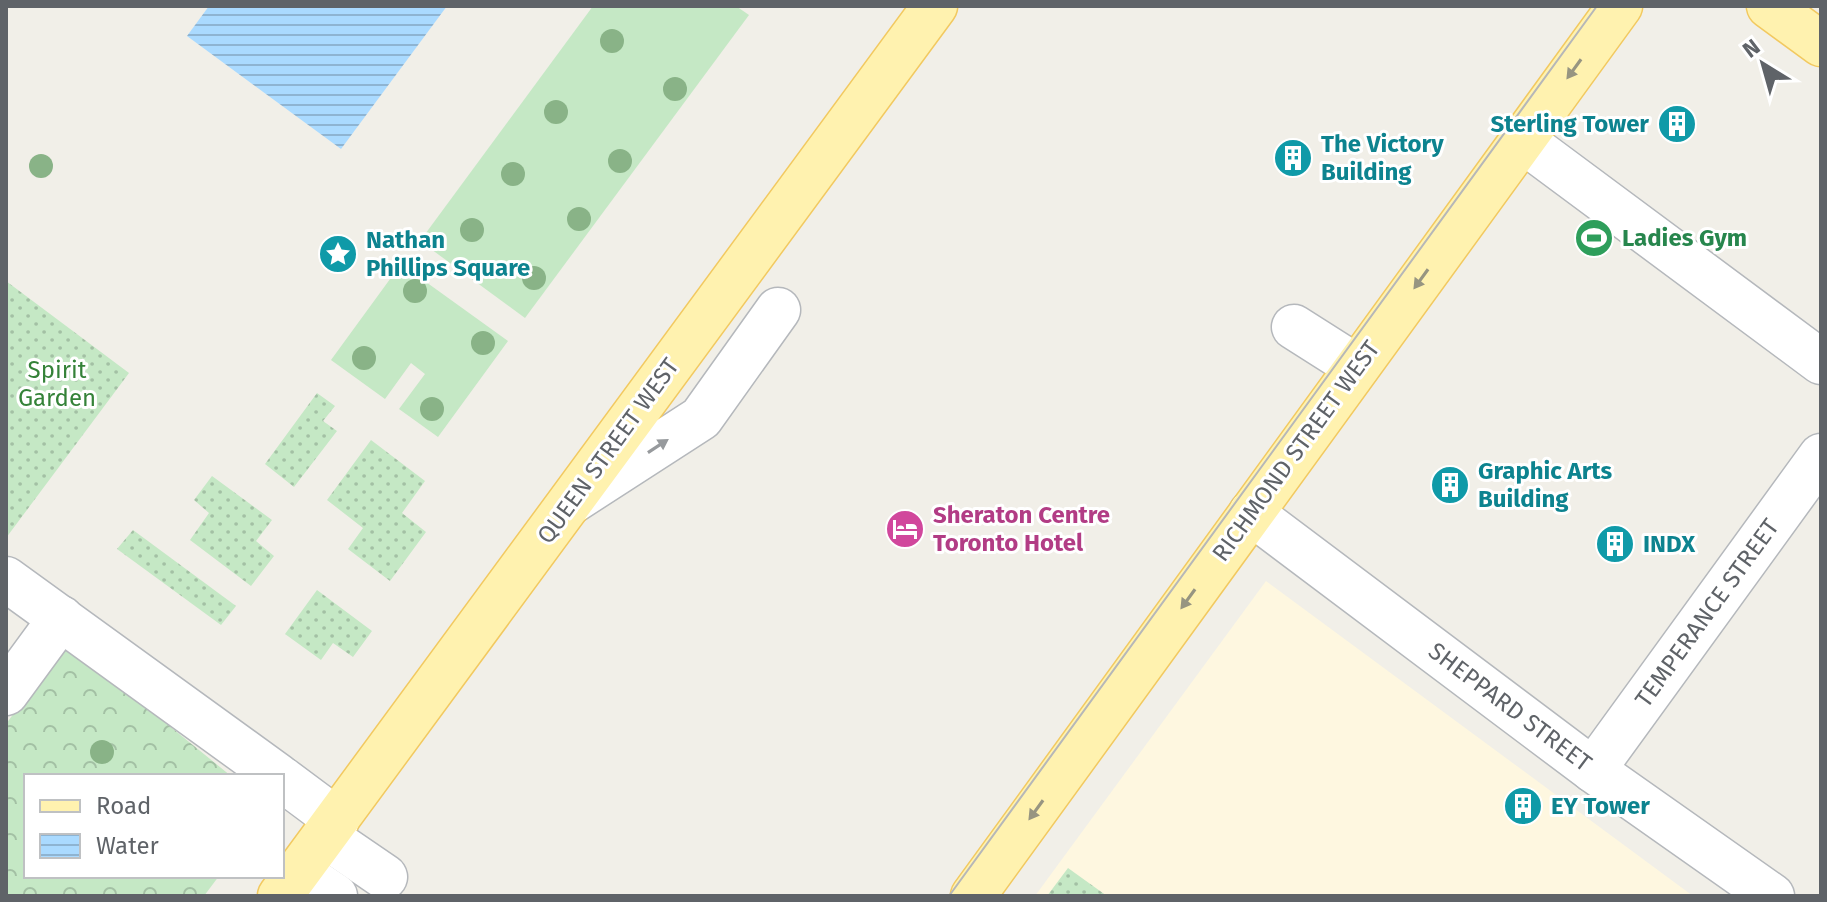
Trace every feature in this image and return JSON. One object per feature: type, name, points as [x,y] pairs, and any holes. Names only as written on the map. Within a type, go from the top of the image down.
[{"type":"main road","name":"QUEEN STREET WEST","points":[[289,884],[935,6]]},
{"type":"main road","name":"RICHMOND STREET WEST","points":[[973,896],[1620,6]]},
{"type":"main road","points":[[1769,6],[1821,44]]},
{"type":"street","points":[[1522,140],[1821,362]]},
{"type":"street","points":[[569,504],[701,418],[778,310]]},
{"type":"street","points":[[1294,327],[1357,367]]},
{"type":"street","name":"TEMPERANCE STREET","points":[[1593,770],[1821,456]]},
{"type":"street","name":"SHEPPARD STREET","points":[[1251,513],[1593,770],[1772,896]]},
{"type":"street","points":[[6,579],[275,774]]},
{"type":"street","points":[[6,693],[61,618]]},
{"type":"street","points":[[284,782],[385,877]]},
{"type":"street","points":[[289,884],[335,896]]},
{"type":"shaded area","points":[[1266,581],[1693,896],[1035,896]]},
{"type":"green space","points":[[593,6],[736,6],[749,15],[525,318],[420,241]]},
{"type":"green space","points":[[401,264],[508,341],[438,437],[399,409],[425,374],[411,363],[385,399],[331,360]]},
{"type":"green space","name":"Spirit Garden","points":[[6,281],[129,373],[6,538]]},
{"type":"green space","points":[[317,393],[335,406],[323,421],[337,431],[294,487],[265,464]]},
{"type":"green space","points":[[371,440],[425,481],[402,513],[426,532],[390,581],[348,549],[363,528],[327,500]]},
{"type":"green space","points":[[212,476],[272,520],[256,541],[274,556],[251,586],[190,540],[209,513],[194,500]]},
{"type":"green space","points":[[133,530],[236,606],[221,625],[117,549]]},
{"type":"green space","points":[[317,590],[372,631],[353,657],[333,643],[321,660],[285,634]]},
{"type":"green space","points":[[66,642],[229,774],[24,774],[24,878],[218,878],[204,896],[6,896],[6,724]]},
{"type":"green space","points":[[1068,868],[1107,896],[1047,896]]},
{"type":"water","points":[[209,6],[447,6],[341,149],[187,36]]},
{"type":"tram line","points":[[949,896],[1597,6]]},
{"type":"place","name":"Sterling Tower","points":[[1677,124]]},
{"type":"place","name":"The Victory Building","points":[[1293,158]]},
{"type":"place","name":"Ladies Gym","points":[[1594,238]]},
{"type":"place","name":"Nathan Phillips Square","points":[[338,254]]},
{"type":"place","name":"Graphic Arts Building","points":[[1450,485]]},
{"type":"place","name":"Sheraton Centre Toronto Hotel","points":[[905,529]]},
{"type":"place","name":"INDX","points":[[1615,544]]},
{"type":"place","name":"EY Tower","points":[[1523,806]]}]
